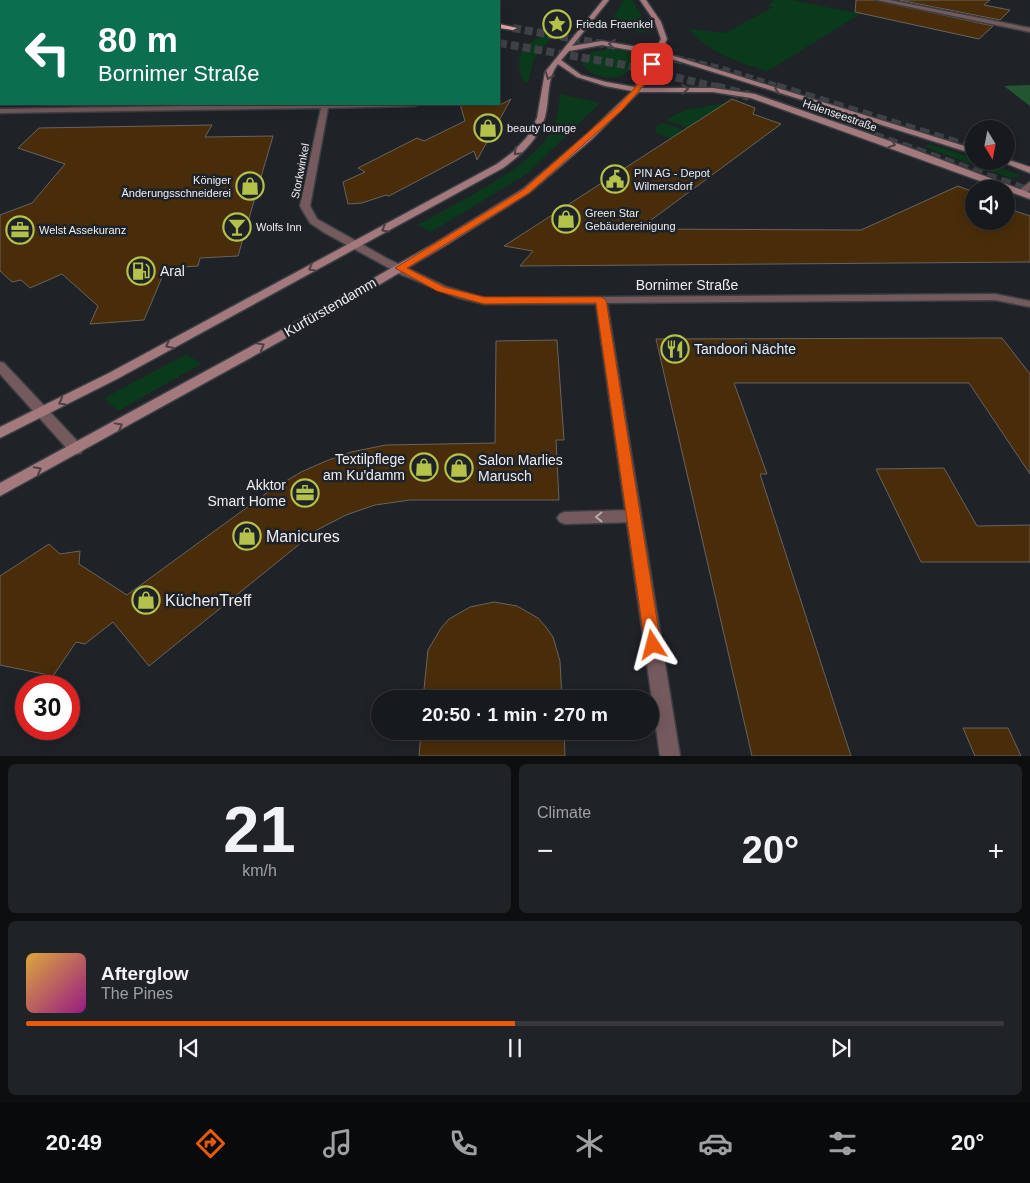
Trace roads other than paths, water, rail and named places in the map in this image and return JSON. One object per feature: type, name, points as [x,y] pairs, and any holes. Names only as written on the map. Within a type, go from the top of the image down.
[{"type":"highway","points":[[500,26],[513,28]]},
{"type":"main road","points":[[0,433],[481,178],[516,154],[531,138],[538,126],[548,72],[606,0]]},
{"type":"main road","points":[[643,0],[663,33],[664,41],[658,52]]},
{"type":"main road","name":"Halenseestraße","points":[[566,49],[602,43],[658,52],[965,149]]},
{"type":"main road","name":"Kurfürstendamm","points":[[0,490],[400,268],[526,192],[589,137],[636,90],[658,52]]},
{"type":"main road","name":"Halenseestraße","points":[[558,61],[586,79],[636,90],[714,90],[752,96],[1026,194]]},
{"type":"main road","points":[[1015,165],[1030,170]]},
{"type":"street","points":[[880,0],[1030,30]]},
{"type":"street","points":[[0,110],[325,105]]},
{"type":"street","name":"Storkwinkel","points":[[325,105],[305,206],[313,221],[355,245]]},
{"type":"street","points":[[1026,194],[1030,186]]},
{"type":"street","name":"Bornimer Straße","points":[[355,245],[440,289],[484,300],[995,297],[1030,304]]},
{"type":"street","points":[[601,300],[670,756]]},
{"type":"street","points":[[0,366],[76,449]]},
{"type":"street","points":[[565,518],[634,516]]},
{"type":"tunnel","points":[[513,28],[615,46]]},
{"type":"tunnel","points":[[500,43],[625,65],[720,88]]},
{"type":"tunnel","points":[[640,51],[720,69],[780,88]]},
{"type":"tunnel","points":[[715,87],[749,96]]},
{"type":"tunnel","points":[[776,87],[965,146]]},
{"type":"tunnel","points":[[845,126],[1030,192]]},
{"type":"place","name":"Frieda Fraenkel","points":[[557,24]]},
{"type":"place","name":"beauty lounge","points":[[488,128]]},
{"type":"place","name":"PIN AG - Depot Wilmersdorf","points":[[615,179]]},
{"type":"place","name":"Königer Änderungsschneiderei","points":[[250,186]]},
{"type":"place","name":"Green Star Gebäudereinigung","points":[[566,219]]},
{"type":"place","name":"Wolfs Inn","points":[[237,227]]},
{"type":"place","name":"Welst Assekuranz","points":[[20,230]]},
{"type":"place","name":"Aral","points":[[141,271]]},
{"type":"place","name":"Tandoori Nächte","points":[[675,349]]},
{"type":"place","name":"Textilpflege am Ku'damm","points":[[424,467]]},
{"type":"place","name":"Salon Marlies Marusch","points":[[459,468]]},
{"type":"place","name":"Akktor Smart Home","points":[[305,493]]},
{"type":"place","name":"Manicures","points":[[247,536]]},
{"type":"place","name":"KüchenTreff","points":[[146,600]]}]
